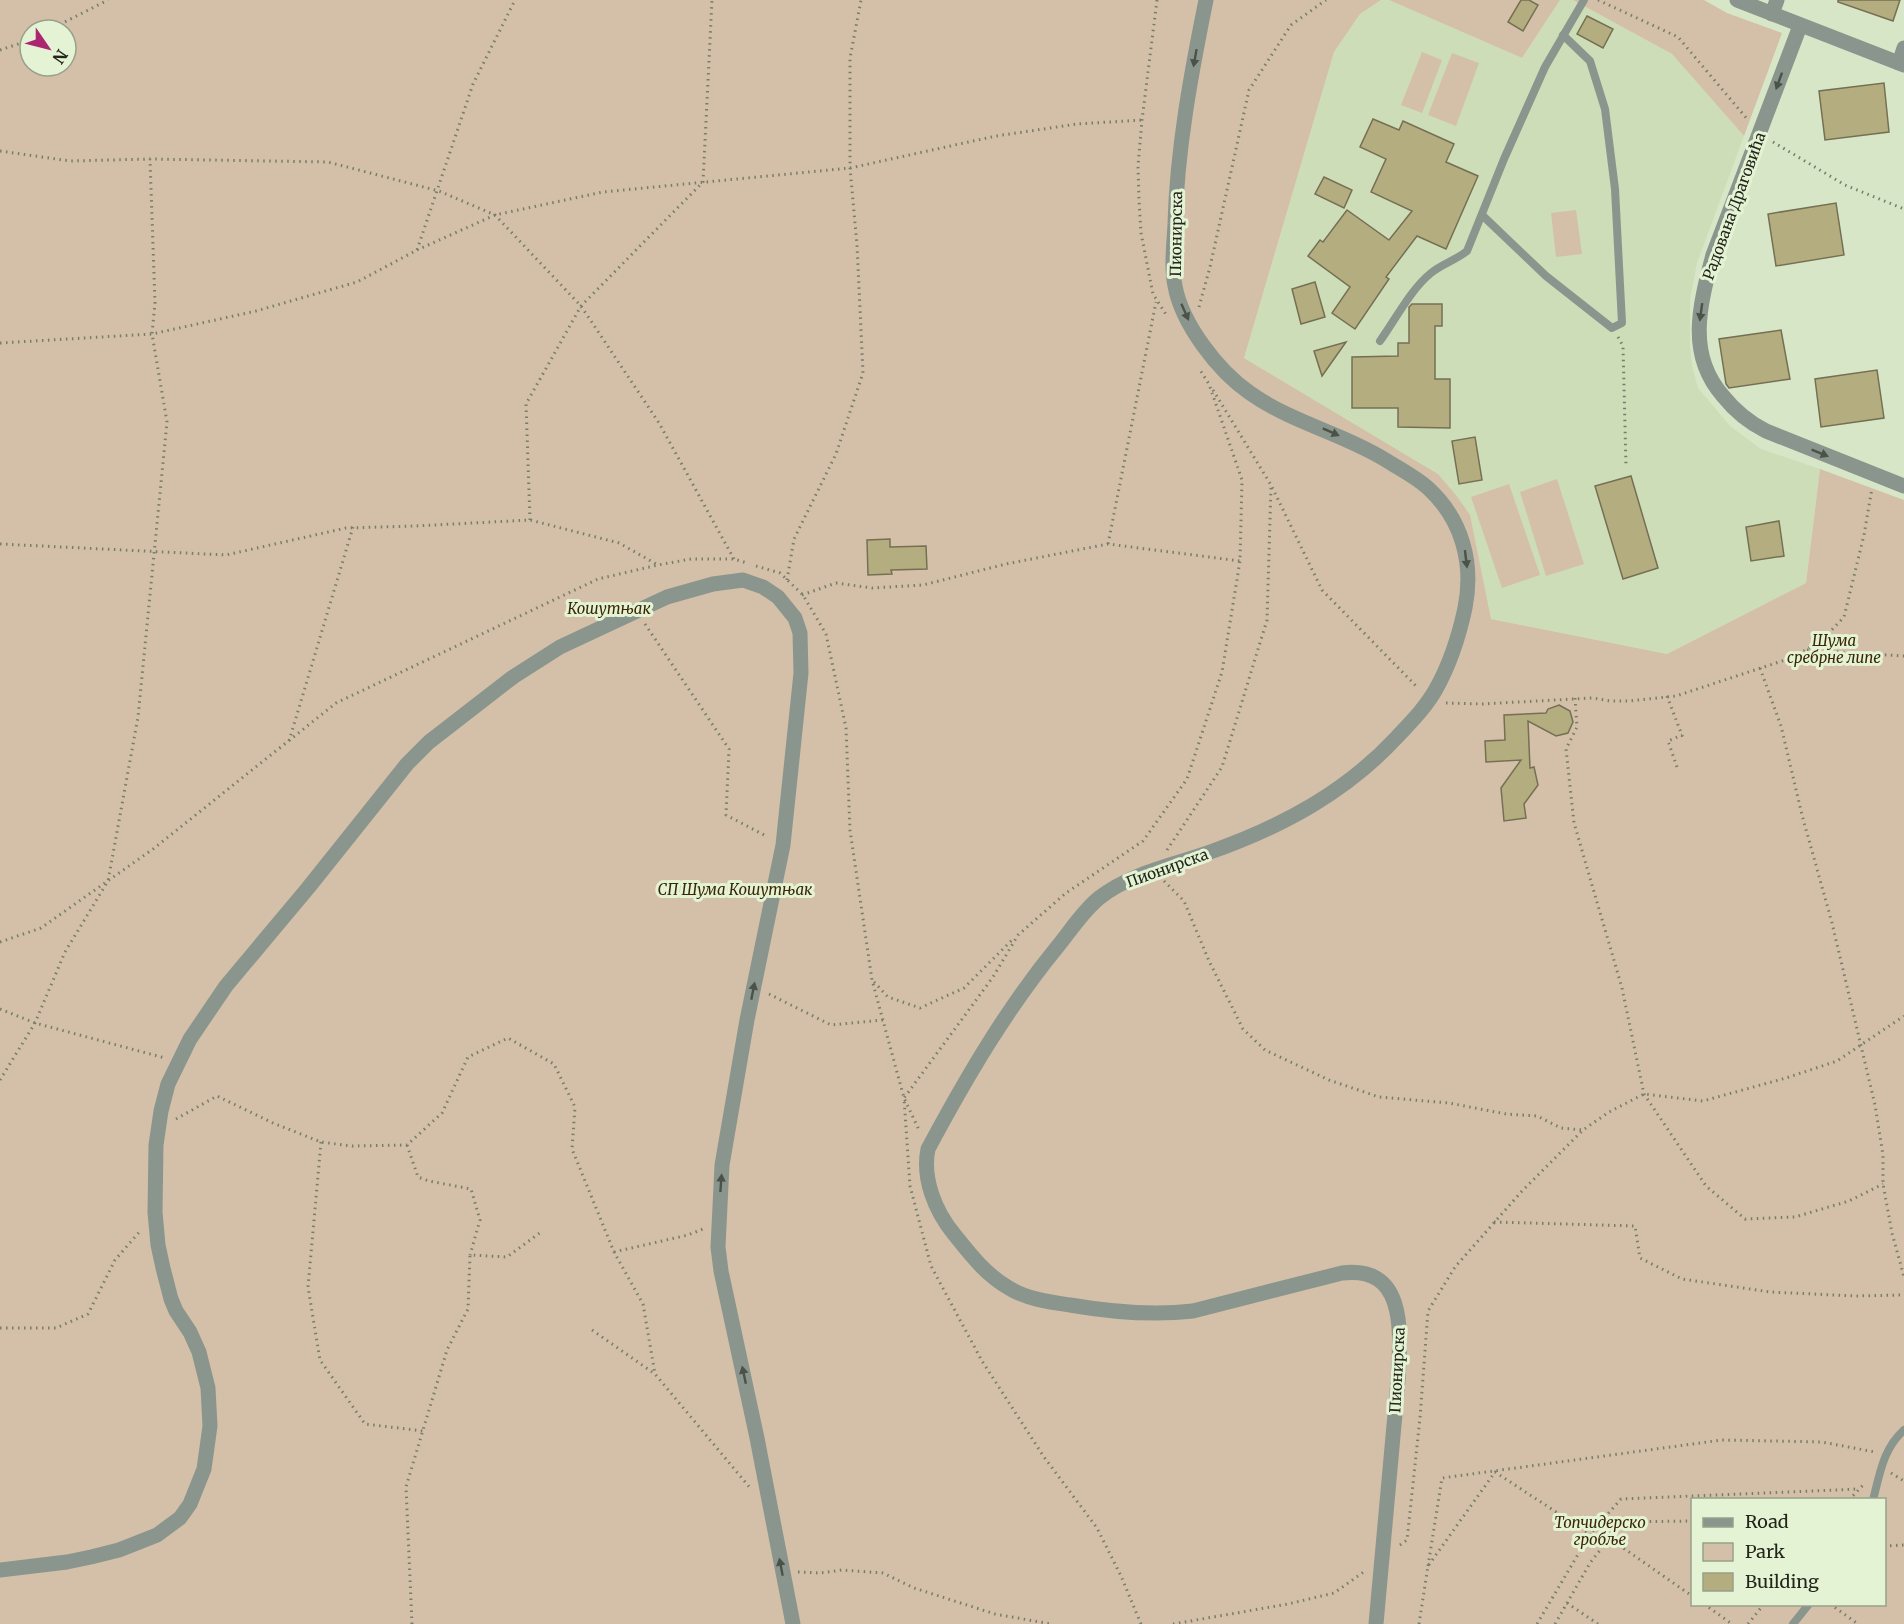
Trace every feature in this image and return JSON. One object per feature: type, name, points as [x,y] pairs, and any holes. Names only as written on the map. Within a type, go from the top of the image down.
[{"type":"street","name":"Пионирска","points":[[1206,0],[1182,140],[1175,212],[1173,270],[1176,290],[1193,329],[1205,347],[1247,392],[1270,406],[1362,446],[1426,486],[1445,506],[1458,526],[1466,550],[1467,597],[1452,653],[1429,699],[1380,755],[1354,778],[1294,817],[1212,852],[1153,870],[1114,887],[1095,901],[1017,999],[964,1084],[928,1149],[926,1160],[931,1192],[948,1227],[975,1261],[990,1275],[1010,1289],[1027,1296],[1106,1311],[1161,1314],[1193,1311],[1354,1271],[1369,1274],[1383,1282],[1396,1306],[1400,1345],[1377,1624]]},
{"type":"street","points":[[1737,0],[1774,7],[1800,26],[1902,64],[1904,48]]},
{"type":"street","name":"Радована Драговића","points":[[1800,26],[1713,255],[1701,315],[1700,356],[1707,376],[1735,411],[1750,423],[1904,486]]},
{"type":"street","points":[[0,1570],[67,1562],[138,1543],[167,1529],[180,1518],[190,1504],[204,1468],[210,1426],[206,1372],[190,1332],[171,1299],[158,1245],[155,1212],[156,1145],[168,1084],[190,1039],[226,986],[415,756],[429,742],[513,677],[560,647],[667,597],[713,584],[743,580],[752,582],[778,597],[795,618],[800,633],[801,673],[783,845],[754,987],[722,1165],[718,1247],[792,1624]]},
{"type":"lane","points":[[1380,341],[1423,280],[1436,268],[1461,257],[1467,251],[1531,97],[1584,0]]},
{"type":"lane","points":[[1482,215],[1546,276],[1612,328],[1622,323],[1615,189],[1605,109],[1590,62],[1563,35]]},
{"type":"lane","points":[[1874,1498],[1886,1454],[1895,1438],[1904,1430]]},
{"type":"lane","points":[[1793,1624],[1808,1606]]},
{"type":"path","points":[[73,18],[108,0]]},
{"type":"path","points":[[417,250],[474,84],[515,0]]},
{"type":"path","points":[[530,520],[526,404],[581,306],[703,182],[712,0]]},
{"type":"path","points":[[787,580],[794,539],[836,454],[863,373],[857,245],[850,168],[850,58],[861,0]]},
{"type":"path","points":[[1157,0],[1138,166],[1141,233],[1153,294],[1168,319]]},
{"type":"path","points":[[1193,329],[1210,267],[1249,90],[1291,25],[1326,0]]},
{"type":"path","points":[[1598,0],[1678,37],[1760,134],[1845,184],[1904,209]]},
{"type":"path","points":[[0,50],[18,44]]},
{"type":"path","points":[[0,343],[152,334],[256,311],[357,282],[417,250],[495,215],[603,192],[850,168],[996,136],[1077,124],[1142,120]]},
{"type":"path","points":[[0,152],[70,161],[150,159],[328,162],[439,191],[495,215],[581,306],[659,423],[734,560]]},
{"type":"path","points":[[0,1080],[35,1023],[65,952],[108,881],[138,717],[167,422],[152,334],[155,303],[150,159]]},
{"type":"path","points":[[1108,544],[1157,300]]},
{"type":"path","points":[[1612,328],[1623,345],[1626,466]]},
{"type":"path","points":[[1197,365],[1271,485],[1322,590],[1429,699],[1445,703],[1482,704],[1575,698],[1629,701],[1676,696],[1806,650],[1822,640],[1844,617],[1864,535],[1874,474]]},
{"type":"path","points":[[872,980],[888,997],[920,1008],[964,988],[1018,935],[1066,893],[1143,842],[1187,779],[1222,672],[1240,561],[1242,480],[1209,384]]},
{"type":"path","points":[[1271,485],[1267,620],[1222,767],[1153,870],[1185,901],[1209,961],[1243,1029],[1265,1050],[1329,1080],[1379,1097],[1449,1103],[1506,1114],[1537,1116],[1561,1128],[1583,1130]]},
{"type":"path","points":[[0,544],[226,555],[353,527],[530,520],[619,543],[658,564]]},
{"type":"path","points":[[289,741],[353,527]]},
{"type":"path","points":[[803,595],[836,583],[872,588],[923,585],[1006,564],[1108,544],[1240,561]]},
{"type":"path","points":[[0,942],[40,928],[153,849],[336,703],[598,579],[658,564],[691,559],[734,560],[780,573],[803,595],[826,634],[846,728],[850,830],[872,980],[904,1098],[928,1149]]},
{"type":"path","points":[[636,612],[667,654],[693,698],[729,749],[726,814],[783,845]]},
{"type":"path","points":[[1806,650],[1904,656]]},
{"type":"path","points":[[1760,668],[1781,726],[1802,815],[1832,923],[1875,1105],[1883,1155],[1883,1184],[1892,1233],[1904,1277]]},
{"type":"path","points":[[1667,696],[1682,737],[1668,741],[1677,767]]},
{"type":"path","points":[[1575,698],[1578,727],[1566,749],[1574,823],[1622,988],[1644,1094],[1706,1186],[1745,1219],[1795,1217],[1849,1202],[1883,1184]]},
{"type":"path","points":[[1095,873],[1107,873]]},
{"type":"path","points":[[1018,935],[993,977],[904,1098],[910,1186],[931,1266],[988,1370],[1044,1457],[1097,1528],[1121,1576],[1141,1624]]},
{"type":"path","points":[[754,987],[831,1025],[883,1020]]},
{"type":"path","points":[[0,1009],[35,1023],[178,1062]]},
{"type":"path","points":[[1904,1016],[1838,1061],[1703,1101],[1644,1094],[1609,1112],[1583,1130],[1494,1222],[1635,1226],[1640,1258],[1682,1279],[1770,1292],[1856,1296],[1904,1295]]},
{"type":"path","points":[[174,1120],[217,1096],[273,1124],[321,1142],[352,1146],[407,1145],[442,1113],[468,1057],[508,1038],[554,1064],[575,1107],[572,1149],[614,1252],[644,1304],[655,1374]]},
{"type":"path","points":[[321,1142],[308,1287],[320,1360],[365,1424],[423,1431]]},
{"type":"path","points":[[407,1145],[418,1177],[471,1188],[480,1220],[470,1255],[468,1309],[447,1350],[406,1487],[412,1624]]},
{"type":"path","points":[[0,1329],[56,1328],[88,1314],[115,1260],[155,1212]]},
{"type":"path","points":[[614,1252],[688,1235],[718,1222]]},
{"type":"path","points":[[470,1255],[507,1257],[541,1232]]},
{"type":"path","points":[[592,1330],[655,1374],[771,1514]]},
{"type":"path","points":[[1419,1624],[1442,1478],[1722,1440],[1822,1442],[1886,1454]]},
{"type":"path","points":[[1495,1472],[1605,1544]]},
{"type":"path","points":[[1428,1566],[1495,1472]]},
{"type":"path","points":[[1536,1624],[1590,1534],[1621,1499],[1858,1490]]},
{"type":"path","points":[[1555,1624],[1590,1563],[1622,1522],[1691,1521]]},
{"type":"path","points":[[1609,1538],[1691,1595]]},
{"type":"path","points":[[1886,1546],[1904,1545]]},
{"type":"path","points":[[782,1571],[820,1573],[842,1570],[883,1573],[914,1588],[995,1614],[1052,1624]]},
{"type":"path","points":[[1567,1604],[1598,1624]]},
{"type":"path","points":[[1705,1606],[1732,1624]]},
{"type":"path","points":[[1748,1624],[1763,1606]]},
{"type":"path","points":[[1831,1606],[1858,1624]]},
{"type":"shaded area","points":[[1381,0],[1389,0],[1522,58],[1560,0],[1573,0],[1672,54],[1744,136],[1697,263],[1690,299],[1692,366],[1698,388],[1730,426],[1761,449],[1820,469],[1806,583],[1667,654],[1491,619],[1456,495],[1438,474],[1244,358],[1334,52],[1360,14]]},
{"type":"green space","name":"Кошутњак","points":[[0,0],[1381,0],[1360,14],[1334,52],[1244,358],[1438,474],[1470,515],[1491,619],[1667,654],[1806,583],[1820,469],[1904,500],[1904,1624],[0,1624]]},
{"type":"green space","points":[[1389,0],[1560,0],[1522,58]]},
{"type":"green space","points":[[1573,0],[1704,0],[1727,13],[1782,33],[1744,136],[1672,54]]},
{"type":"green space","points":[[1422,52],[1442,60],[1422,113],[1401,105]]},
{"type":"green space","points":[[1452,53],[1479,63],[1456,126],[1428,115]]},
{"type":"green space","points":[[1576,210],[1582,254],[1556,257],[1551,213]]},
{"type":"green space","points":[[1557,479],[1584,564],[1546,576],[1520,492]]},
{"type":"green space","points":[[1509,484],[1540,575],[1502,588],[1471,497]]},
{"type":"building","points":[[1521,0],[1529,0],[1538,5],[1523,31],[1508,22]]},
{"type":"building","points":[[1838,0],[1900,0],[1893,21],[1838,2]]},
{"type":"building","points":[[1587,16],[1613,29],[1603,48],[1577,34]]},
{"type":"building","points":[[1884,83],[1889,132],[1825,140],[1819,91]]},
{"type":"building","points":[[1373,119],[1399,130],[1403,121],[1454,144],[1446,162],[1478,176],[1446,249],[1417,236],[1386,277],[1389,279],[1355,329],[1332,313],[1350,287],[1308,256],[1320,240],[1323,242],[1347,210],[1389,240],[1412,211],[1371,192],[1386,159],[1360,147]]},
{"type":"building","points":[[1324,177],[1352,190],[1344,208],[1315,194]]},
{"type":"building","points":[[1836,203],[1844,255],[1776,266],[1768,214]]},
{"type":"building","points":[[1315,282],[1325,317],[1301,324],[1292,289]]},
{"type":"building","points":[[1412,304],[1442,304],[1442,326],[1435,326],[1435,379],[1450,379],[1450,428],[1398,427],[1398,408],[1352,408],[1352,357],[1398,356],[1398,343],[1409,343],[1409,307]]},
{"type":"building","points":[[1781,330],[1790,379],[1729,388],[1726,384],[1719,339]]},
{"type":"building","points":[[1346,342],[1322,376],[1314,351]]},
{"type":"building","points":[[1877,370],[1884,418],[1821,427],[1815,379]]},
{"type":"building","points":[[1475,437],[1482,480],[1459,484],[1452,441]]},
{"type":"building","points":[[1631,476],[1658,568],[1623,579],[1595,486]]},
{"type":"building","points":[[1779,521],[1784,556],[1751,561],[1746,527]]},
{"type":"building","points":[[890,539],[890,547],[926,546],[927,569],[891,570],[892,574],[868,575],[867,540]]},
{"type":"building","points":[[1559,705],[1570,711],[1573,722],[1568,733],[1556,736],[1528,721],[1530,768],[1534,767],[1538,785],[1524,804],[1526,818],[1504,821],[1501,788],[1521,760],[1486,762],[1485,741],[1505,740],[1504,715],[1546,713],[1548,709]]},
{"type":"park label","name":"Шума сребрне липе","points":[[1834,648]]},
{"type":"park label","name":"СП Шума Кошутњак","points":[[735,889]]},
{"type":"park label","name":"Топчидерско гробље","points":[[1600,1530]]}]
